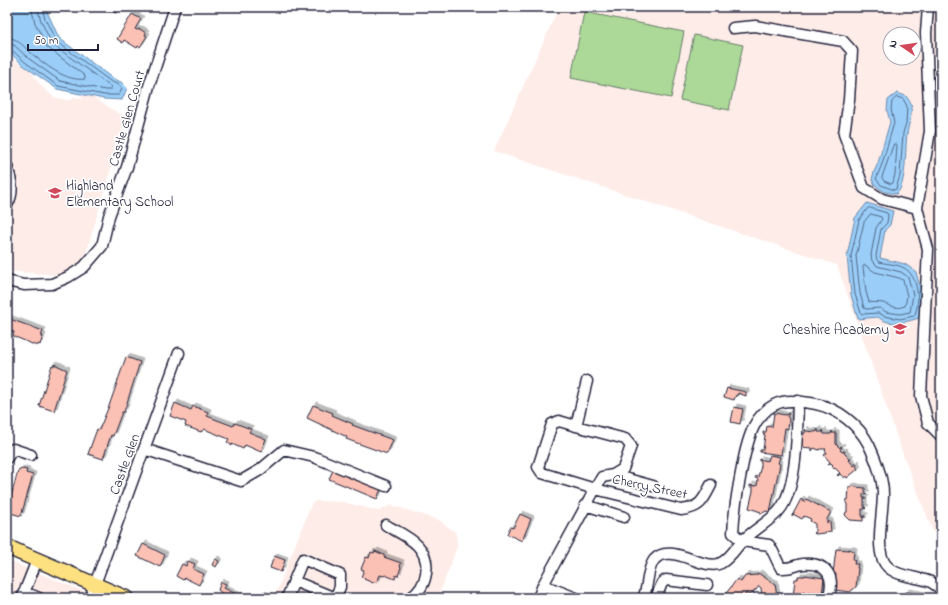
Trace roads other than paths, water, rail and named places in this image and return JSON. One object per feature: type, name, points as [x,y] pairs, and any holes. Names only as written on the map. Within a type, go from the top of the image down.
[{"type":"highway","points":[[7,548],[37,560],[93,592],[126,598]]},
{"type":"street","name":"Castle Glen Court","points":[[7,281],[24,285],[52,284],[84,268],[102,246],[109,216],[127,167],[149,86],[174,7]]},
{"type":"street","points":[[928,7],[926,33],[930,131],[917,208],[928,249],[921,396],[928,423],[941,436]]},
{"type":"street","points":[[733,28],[755,26],[843,40],[852,51],[849,100],[844,134],[864,188],[882,199],[917,208]]},
{"type":"street","points":[[7,166],[12,185],[7,205]]},
{"type":"street","name":"Castle Glen","points":[[93,592],[179,353]]},
{"type":"street","points":[[538,598],[543,585],[594,489],[602,477],[613,475],[623,469],[631,446],[625,439],[576,426],[587,381]]},
{"type":"street","points":[[828,598],[832,583],[829,573],[823,568],[813,564],[802,564],[788,568],[781,568],[769,545],[742,541],[733,533],[734,510],[745,452],[754,426],[763,413],[774,405],[786,401],[818,404],[834,410],[847,418],[868,444],[881,478],[883,493],[881,549],[883,561],[889,569],[931,583],[941,589]]},
{"type":"street","points":[[646,597],[649,569],[654,560],[662,554],[671,554],[711,564],[720,564],[727,559],[742,541],[779,511],[787,497],[795,460],[798,401]]},
{"type":"street","name":"Cherry Street","points":[[576,426],[559,421],[552,424],[538,467],[542,473],[594,489],[681,510],[691,509],[702,502],[711,485]]},
{"type":"street","points":[[7,458],[13,449],[31,455]]},
{"type":"street","points":[[144,449],[241,481],[260,470],[284,450],[314,457],[386,486]]},
{"type":"street","points":[[613,475],[653,486]]},
{"type":"street","points":[[586,505],[624,517]]},
{"type":"street","points":[[386,525],[417,544],[423,553],[426,564],[424,582],[414,596],[410,598]]},
{"type":"street","points":[[286,598],[303,559],[340,575],[340,587],[335,598],[294,581]]},
{"type":"street","points":[[37,560],[23,595],[39,598]]},
{"type":"street","points":[[656,598],[662,583],[666,580],[706,585]]},
{"type":"street","points":[[543,585],[576,598]]},
{"type":"water","points":[[7,7],[45,7],[59,38],[112,78],[121,82],[127,88],[122,100],[104,99],[57,89],[23,65],[7,50]]},
{"type":"water","points":[[897,93],[906,96],[911,103],[911,115],[907,134],[904,175],[900,190],[896,194],[885,192],[875,185],[872,179],[890,122],[887,110],[888,100]]},
{"type":"water","points":[[867,203],[893,211],[890,225],[885,230],[880,258],[905,264],[916,272],[922,295],[919,318],[898,323],[888,322],[878,317],[858,319],[851,295],[847,256],[855,218]]},
{"type":"place","name":"Highland Elementary School","points":[[55,193]]},
{"type":"place","name":"Cheshire Academy","points":[[900,329]]}]
